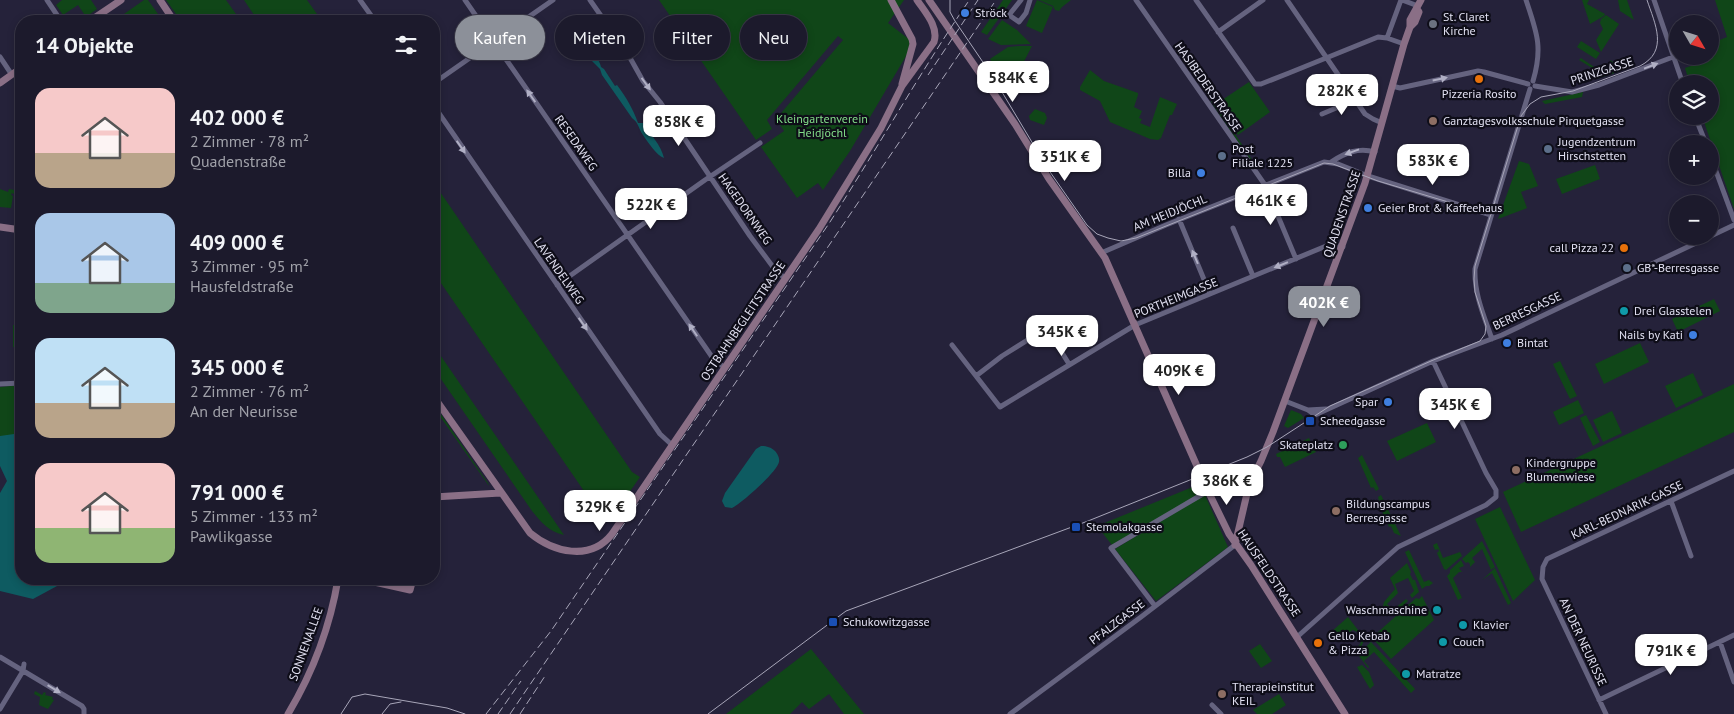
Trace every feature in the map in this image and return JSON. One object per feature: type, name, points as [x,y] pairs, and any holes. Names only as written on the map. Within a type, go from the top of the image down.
[{"type":"street","points":[[47,0],[57,15]]},
{"type":"street","points":[[99,15],[121,0]]},
{"type":"street","points":[[160,0],[170,15]]},
{"type":"street","points":[[360,0],[371,15]]},
{"type":"street","name":"RESEDAWEG","points":[[465,0],[475,15]]},
{"type":"street","points":[[532,15],[553,0]]},
{"type":"street","name":"HAGEDORNWEG","points":[[590,0],[629,56],[643,81],[660,102],[750,236],[776,271],[785,278]]},
{"type":"street","name":"OSTBAHNBEGLEITSTRASSE","points":[[890,0],[913,44],[902,86]]},
{"type":"street","name":"OSTBAHNBEGLEITSTRASSE","points":[[500,493],[530,533],[540,542],[552,548],[569,552],[584,551],[601,545],[608,539],[860,164],[902,86],[926,54],[935,38],[934,27],[917,0]]},
{"type":"street","name":"HAUSFELDSTRASSE","points":[[929,0],[1015,124],[1049,179],[1111,269],[1208,491],[1235,544],[1251,565],[1345,714]]},
{"type":"street","points":[[1020,0],[1009,15],[1019,22],[1026,13],[1030,0]]},
{"type":"street","name":"HASIBEDERSTRASSE","points":[[1136,0],[1265,185],[1296,259]]},
{"type":"street","points":[[1196,0],[1255,84],[1263,83],[1378,37],[1404,44]]},
{"type":"street","points":[[1218,32],[1264,0]]},
{"type":"street","points":[[1287,0],[1366,114],[1382,123]]},
{"type":"street","points":[[1387,38],[1402,0],[1419,5]]},
{"type":"street","points":[[1492,338],[1478,300],[1475,284],[1477,263],[1537,66],[1539,42],[1526,0]]},
{"type":"street","points":[[1654,0],[1669,47]]},
{"type":"street","name":"QUADENSTRASSE","points":[[1235,544],[1248,485],[1260,463],[1285,401],[1368,176],[1410,27],[1410,20],[1414,10],[1419,5]]},
{"type":"street","name":"PRINZGASSE","points":[[1392,86],[1400,88],[1484,72],[1532,85],[1572,92],[1599,85],[1669,57]]},
{"type":"street","points":[[0,58],[12,75]]},
{"type":"street","points":[[440,79],[468,60]]},
{"type":"street","name":"RESEDAWEG","points":[[506,60],[712,357],[724,367]]},
{"type":"street","points":[[0,83],[15,73]]},
{"type":"street","points":[[1322,114],[1356,100]]},
{"type":"street","name":"LAVENDELWEG","points":[[440,115],[660,434],[672,445]]},
{"type":"street","points":[[556,285],[760,143]]},
{"type":"street","name":"AM HEIDJÖCHL","points":[[1101,253],[1320,163],[1331,162],[1338,157],[1359,149],[1375,152]]},
{"type":"street","points":[[1331,162],[1368,176],[1491,215]]},
{"type":"street","points":[[1719,179],[1734,220]]},
{"type":"street","points":[[1179,220],[1210,294]]},
{"type":"street","name":"BERRESGASSE","points":[[1285,401],[1308,410],[1315,415],[1433,362],[1492,338],[1734,225]]},
{"type":"street","points":[[0,227],[15,229]]},
{"type":"street","points":[[1233,228],[1253,276]]},
{"type":"street","name":"PORTHEIMGASSE","points":[[976,376],[1000,407],[1135,325],[1331,244],[1343,247]]},
{"type":"street","points":[[1042,319],[1070,364]]},
{"type":"street","points":[[952,345],[976,376],[1002,356],[1047,328]]},
{"type":"street","points":[[1297,637],[1398,547],[1486,505],[1496,497],[1495,488],[1433,362]]},
{"type":"street","points":[[0,384],[15,383]]},
{"type":"street","points":[[440,406],[500,493]]},
{"type":"street","name":"KARL-BEDNARIK-GASSE","points":[[1542,579],[1543,568],[1547,559],[1554,554],[1734,471]]},
{"type":"street","points":[[1155,606],[1111,548],[1208,491]]},
{"type":"street","points":[[440,497],[500,493]]},
{"type":"street","points":[[1672,501],[1691,556]]},
{"type":"street","name":"PFALZGASSE","points":[[1010,714],[1235,544]]},
{"type":"street","name":"AN DER NEURISSE","points":[[1542,579],[1606,714]]},
{"type":"street","name":"SONNENALLEE","points":[[288,714],[304,684],[320,646],[331,612],[337,585]]},
{"type":"street","points":[[388,585],[410,590],[411,585]]},
{"type":"street","points":[[1599,700],[1734,635]]},
{"type":"street","points":[[1720,642],[1734,682]]},
{"type":"street","points":[[0,657],[84,711]]},
{"type":"street","points":[[0,709],[23,671],[24,664]]},
{"type":"street","points":[[1212,705],[1221,714]]},
{"type":"green space","points":[[62,0],[91,0],[97,9],[89,15],[85,15],[78,5],[63,15],[56,5]]},
{"type":"green space","points":[[144,0],[148,0],[159,15],[123,15]]},
{"type":"green space","points":[[166,0],[226,0],[237,15],[177,15]]},
{"type":"green space","points":[[244,0],[307,0],[318,15],[254,15]]},
{"type":"green space","name":"Kleingartenverein Heidjöchl","points":[[659,0],[904,0],[888,23],[910,40],[909,51],[850,151],[823,190],[818,183],[797,198],[761,147],[784,131],[776,119],[843,40],[838,36],[767,120],[772,129],[756,140],[701,60],[730,60],[730,15],[669,15]]},
{"type":"green space","points":[[1003,0],[1012,0],[987,35],[981,32]]},
{"type":"green space","points":[[1037,0],[1053,7],[1042,33],[1026,26]]},
{"type":"green space","points":[[1039,0],[1071,0],[1059,11]]},
{"type":"green space","points":[[1582,0],[1589,0],[1587,4],[1605,14],[1604,16],[1590,24]]},
{"type":"green space","points":[[1618,0],[1627,0],[1634,20],[1620,11]]},
{"type":"green space","points":[[1715,0],[1734,0],[1734,209],[1719,165],[1719,135],[1709,135],[1705,125],[1719,125],[1719,75],[1687,75],[1685,68],[1694,65],[1719,65],[1719,40],[1727,37]]},
{"type":"green space","points":[[1606,15],[1619,24],[1601,52],[1596,40],[1603,29],[1600,23],[1601,19]]},
{"type":"green space","points":[[1002,20],[1017,30],[1031,44],[1001,45],[988,39]]},
{"type":"green space","points":[[1581,41],[1600,53],[1596,59],[1577,47]]},
{"type":"green space","points":[[1032,46],[1014,81],[1006,88],[990,59],[1008,47]]},
{"type":"green space","points":[[1581,58],[1603,73],[1609,67],[1606,75],[1611,69],[1610,60],[1615,63],[1618,72],[1597,79],[1592,68],[1579,60]]},
{"type":"green space","points":[[1090,70],[1104,81],[1138,93],[1134,107],[1142,111],[1139,118],[1142,119],[1140,123],[1150,127],[1160,97],[1177,104],[1172,115],[1170,115],[1161,138],[1158,140],[1150,139],[1110,122],[1100,101],[1080,90]]},
{"type":"green space","points":[[1249,82],[1270,112],[1238,135],[1229,125],[1254,165],[1211,102],[1219,111],[1221,110],[1218,107],[1221,105],[1219,102]]},
{"type":"green space","points":[[1583,92],[1582,97],[1545,104],[1542,101]]},
{"type":"green space","points":[[1035,109],[1045,113],[1047,118],[1044,125],[1030,120],[1029,116]]},
{"type":"green space","points":[[1519,161],[1529,164],[1538,186],[1521,192],[1527,208],[1498,219]]},
{"type":"green space","points":[[1595,165],[1600,179],[1562,194],[1556,179]]},
{"type":"green space","points":[[0,189],[8,192],[9,189],[15,190],[14,194],[12,193],[11,195],[13,196],[11,208],[0,207]]},
{"type":"green space","points":[[440,192],[632,472],[640,477],[617,510],[601,513],[597,510],[440,282]]},
{"type":"green space","points":[[1714,299],[1720,311],[1678,332],[1672,319]]},
{"type":"green space","points":[[13,325],[15,325],[15,348],[13,347]]},
{"type":"green space","points":[[1640,343],[1649,362],[1604,384],[1595,364]]},
{"type":"green space","points":[[440,355],[564,535],[559,534],[542,523],[440,378]]},
{"type":"green space","points":[[1560,361],[1577,396],[1570,399],[1553,364]]},
{"type":"green space","points":[[1693,373],[1703,395],[1676,408],[1665,386]]},
{"type":"green space","points":[[1734,384],[1734,432],[1521,532],[1503,492]]},
{"type":"green space","points":[[15,386],[15,437],[0,436],[0,387]]},
{"type":"green space","points":[[1578,400],[1584,413],[1559,425],[1553,412]]},
{"type":"green space","points":[[1291,410],[1301,414],[1304,418],[1288,428],[1284,426]]},
{"type":"green space","points":[[1612,411],[1622,433],[1603,442],[1593,420]]},
{"type":"green space","points":[[440,413],[488,483],[489,486],[440,417]]},
{"type":"green space","points":[[1586,415],[1600,442],[1593,446],[1580,418]]},
{"type":"green space","points":[[1427,423],[1436,442],[1397,461],[1387,441]]},
{"type":"green space","points":[[1309,438],[1316,452],[1285,467],[1280,457],[1277,457],[1276,454]]},
{"type":"green space","points":[[1362,455],[1379,489],[1376,491],[1373,487],[1371,488],[1358,458]]},
{"type":"green space","points":[[1200,484],[1204,492],[1112,545],[1097,526]]},
{"type":"green space","points":[[1205,495],[1228,547],[1156,601],[1115,549]]},
{"type":"green space","points":[[1381,495],[1401,536],[1394,533],[1391,526],[1389,527],[1378,502],[1378,497]]},
{"type":"green space","points":[[1500,507],[1535,580],[1513,601],[1475,519]]},
{"type":"green space","points":[[1482,541],[1495,567],[1491,570],[1482,549],[1472,558],[1475,562],[1470,567],[1468,562],[1466,563],[1462,559]]},
{"type":"green space","points":[[1437,543],[1443,558],[1460,552],[1462,556],[1446,570],[1437,553],[1438,549],[1435,550],[1433,545]]},
{"type":"green space","points":[[1409,550],[1424,582],[1429,580],[1433,583],[1429,586],[1422,589],[1405,552]]},
{"type":"green space","points":[[1461,560],[1464,566],[1459,568],[1462,572],[1459,572],[1453,578],[1462,598],[1458,600],[1447,576],[1450,570]]},
{"type":"green space","points":[[1407,563],[1419,592],[1412,598],[1410,595],[1414,591],[1408,578],[1395,584],[1398,593],[1387,604],[1393,610],[1406,599],[1408,601],[1392,616],[1383,606],[1395,589],[1390,578]]},
{"type":"green space","points":[[1495,568],[1511,603],[1508,605],[1492,573],[1482,580]]},
{"type":"green space","points":[[1422,596],[1434,620],[1391,659],[1374,640],[1377,637],[1377,633],[1416,598],[1419,599]]},
{"type":"green space","points":[[1348,617],[1365,639],[1360,649],[1358,646],[1361,643],[1359,641],[1362,639],[1358,635],[1359,633],[1353,630],[1333,642],[1331,638],[1334,636],[1331,632]]},
{"type":"green space","points":[[1371,642],[1415,689],[1411,693],[1374,652],[1364,661],[1368,668],[1359,656],[1356,656]]},
{"type":"green space","points":[[1260,644],[1272,661],[1261,668],[1249,651]]},
{"type":"green space","points":[[811,649],[864,714],[844,714],[829,694],[809,709],[802,702],[790,714],[726,714]]},
{"type":"green space","points":[[1362,665],[1369,672],[1374,685],[1370,689],[1357,667]]},
{"type":"green space","points":[[35,691],[42,695],[44,692],[46,693],[45,695],[53,697],[52,699],[54,700],[48,709],[39,705],[40,697],[34,694]]},
{"type":"green space","points":[[1279,694],[1286,705],[1272,714],[1257,714],[1253,710]]},
{"type":"shaded area","points":[[598,60],[601,67],[615,86],[617,85],[632,108],[638,123],[643,123],[655,140],[664,158],[650,145],[602,75],[600,69],[592,61]]},
{"type":"shaded area","points":[[15,434],[15,585],[59,585],[33,599],[0,591],[0,493],[7,481],[0,466],[0,436]]},
{"type":"shaded area","points":[[761,446],[776,452],[779,460],[777,467],[759,487],[743,500],[732,508],[725,507],[722,501],[725,493],[756,449]]},
{"type":"tram line","points":[[950,0],[950,12],[955,21],[993,77],[1048,169],[1087,225],[1097,234],[1121,241],[1136,238],[1324,163],[1333,164],[1378,181],[1475,210],[1487,209],[1495,203]]},
{"type":"tram line","points":[[708,714],[846,611],[1088,521],[1247,457],[1267,447],[1330,406],[1480,341],[1485,334],[1486,326],[1475,292],[1475,266],[1521,116],[1530,104],[1541,97],[1573,91],[1640,66],[1649,60],[1657,45],[1657,36],[1647,0]]},
{"type":"tram line","points":[[341,714],[352,697],[365,694],[447,708],[465,714]]},
{"type":"tram line","points":[[382,714],[390,704],[401,702]]},
{"type":"railway","points":[[928,75],[978,0]]},
{"type":"railway","points":[[510,714],[996,0]]},
{"type":"railway","points":[[486,714],[551,631],[830,222],[932,56],[968,2]]},
{"type":"railway","points":[[520,714],[545,676]]},
{"type":"railway","points":[[498,714],[521,681]]},
{"type":"place","name":"Ströck","points":[[965,13]]},
{"type":"place","name":"St. Claret Kirche","points":[[1433,24]]},
{"type":"place","name":"Pizzeria Rosito","points":[[1479,79]]},
{"type":"place","name":"Ganztagesvolksschule Pirquetgasse","points":[[1433,121]]},
{"type":"place","name":"Jugendzentrum Hirschstetten","points":[[1548,149]]},
{"type":"place","name":"Post Filiale 1225","points":[[1222,156]]},
{"type":"place","name":"Billa","points":[[1201,173]]},
{"type":"place","name":"Geier Brot & Kaffeehaus","points":[[1368,208]]},
{"type":"place","name":"call Pizza 22","points":[[1624,248]]},
{"type":"place","name":"GB*-Berresgasse","points":[[1627,268]]},
{"type":"place","name":"Drei Glasstelen","points":[[1624,311]]},
{"type":"place","name":"Nails by Kati","points":[[1693,335]]},
{"type":"place","name":"Bintat","points":[[1507,343]]},
{"type":"place","name":"Spar","points":[[1388,402]]},
{"type":"place","name":"Scheedgasse","points":[[1310,421]]},
{"type":"place","name":"Skateplatz","points":[[1343,445]]},
{"type":"place","name":"Kindergruppe Blumenwiese","points":[[1516,470]]},
{"type":"place","name":"Bildungscampus Berresgasse","points":[[1336,511]]},
{"type":"place","name":"Stemolakgasse","points":[[1076,527]]},
{"type":"place","name":"Waschmaschine","points":[[1437,610]]},
{"type":"place","name":"Schukowitzgasse","points":[[833,622]]},
{"type":"place","name":"Klavier","points":[[1463,625]]},
{"type":"place","name":"Couch","points":[[1443,642]]},
{"type":"place","name":"Gello Kebab & Pizza","points":[[1318,643]]},
{"type":"place","name":"Matratze","points":[[1406,674]]},
{"type":"place","name":"Therapieinstitut KEIL","points":[[1222,694]]}]
